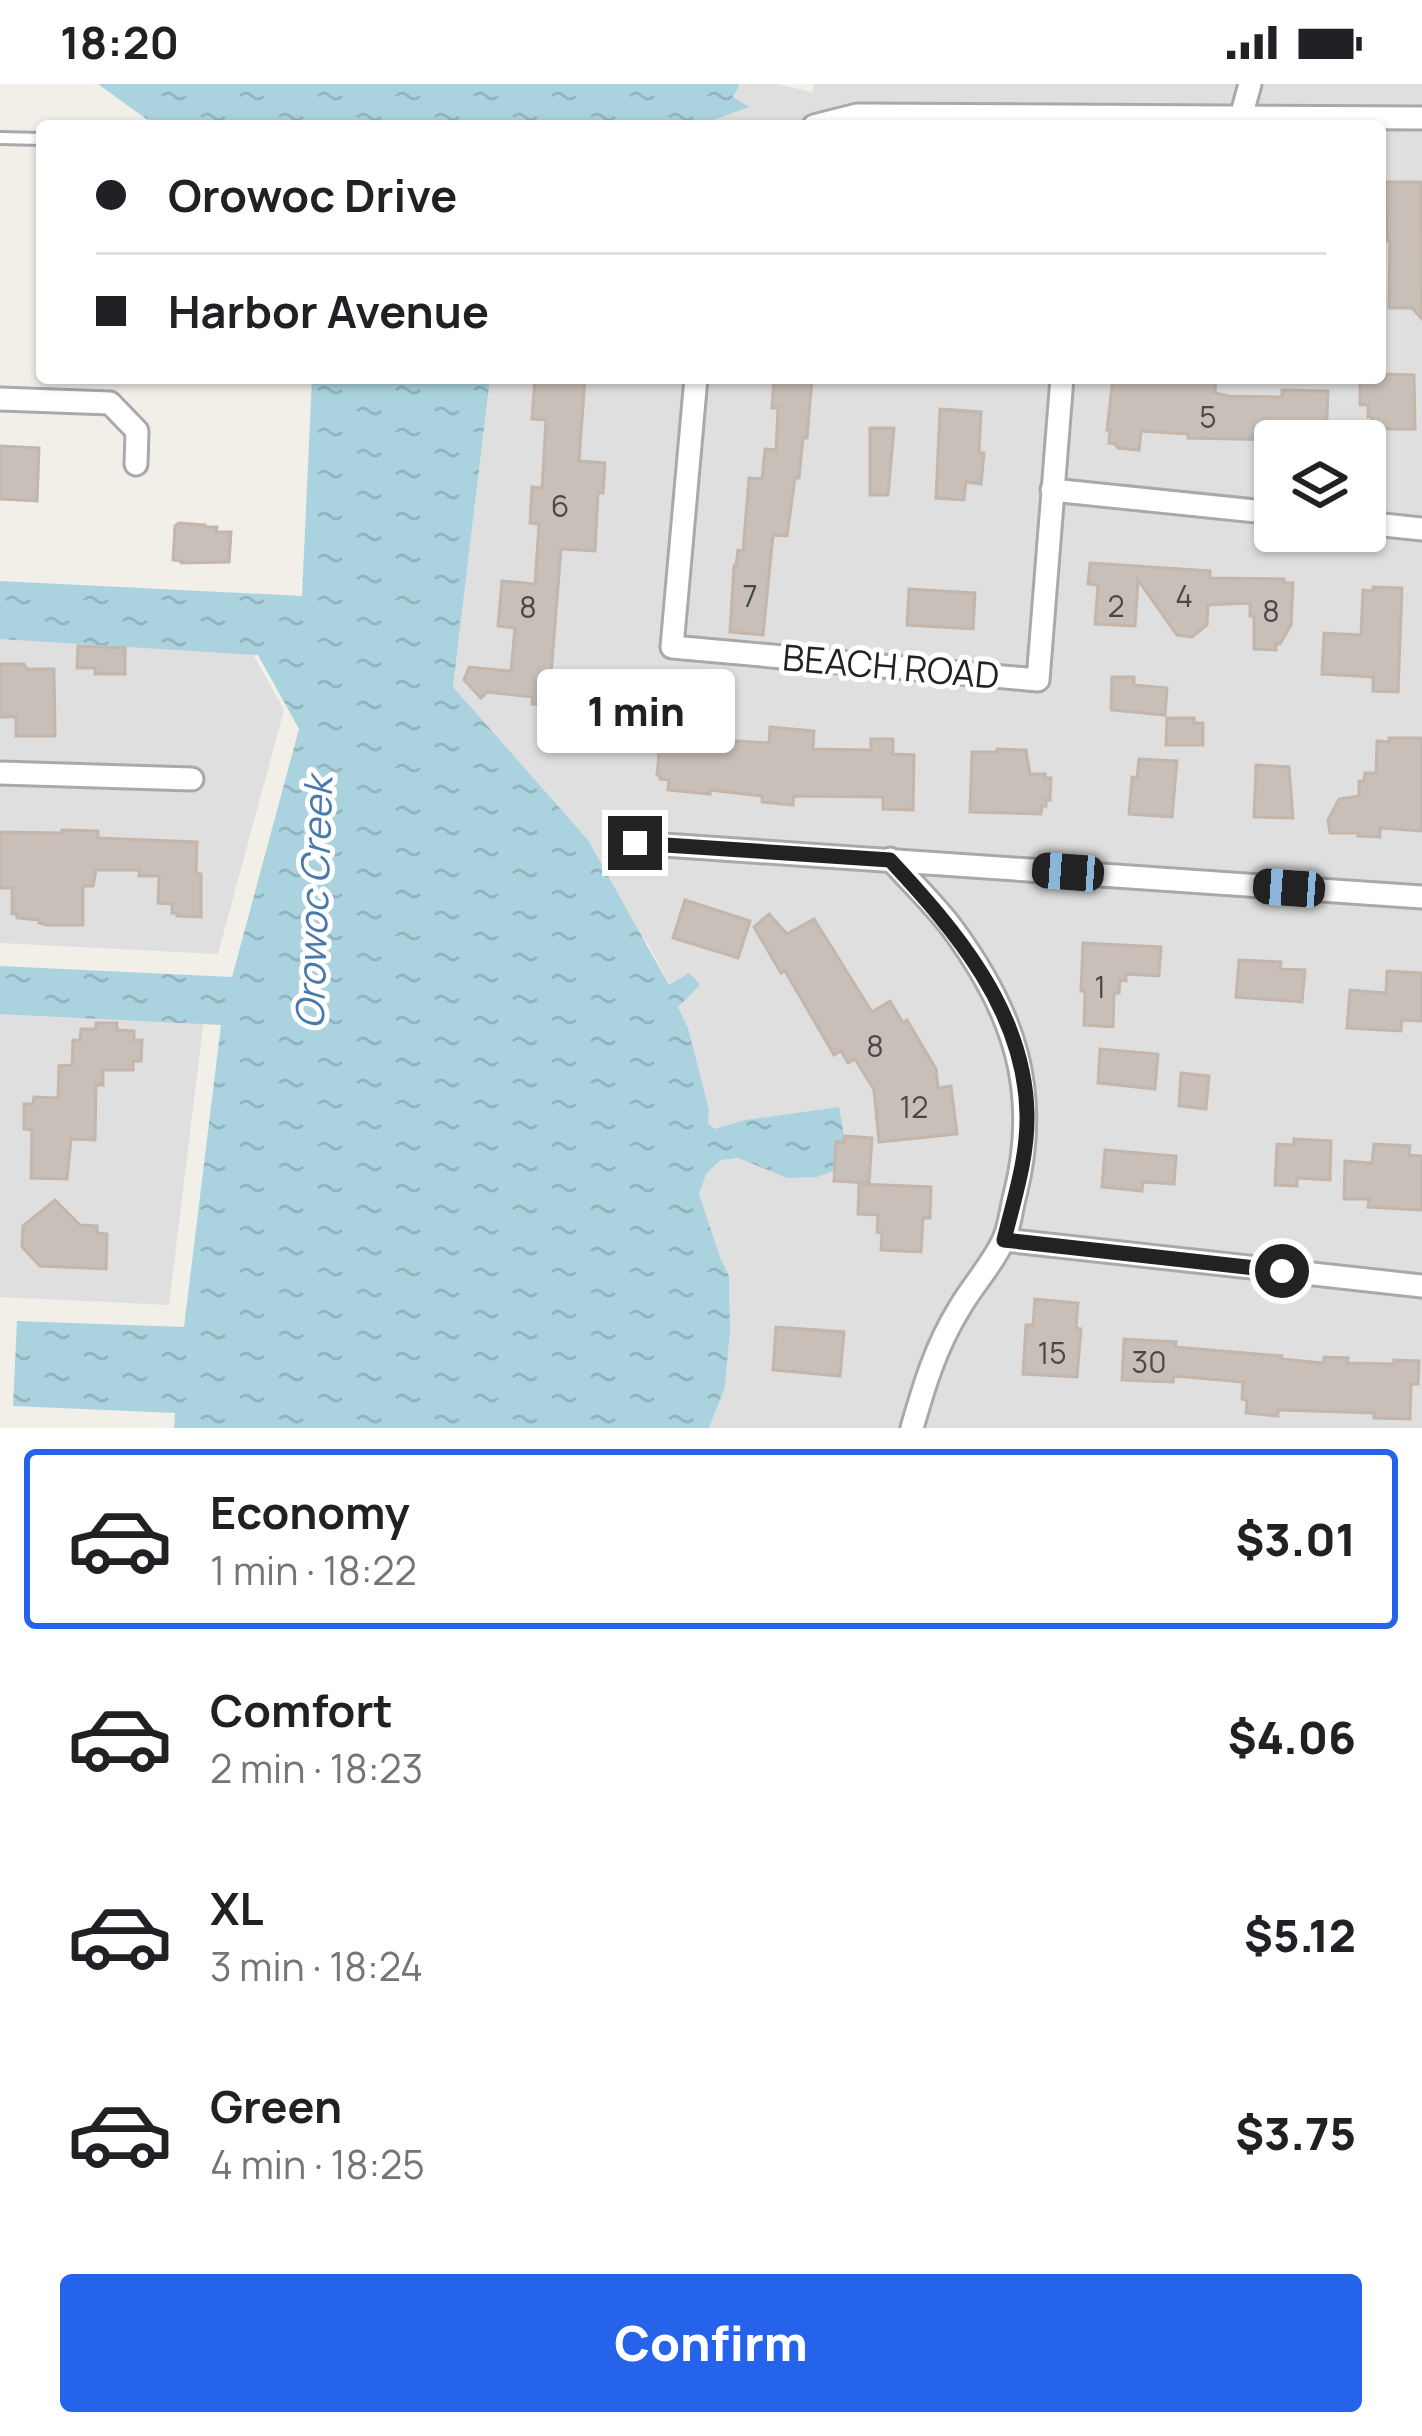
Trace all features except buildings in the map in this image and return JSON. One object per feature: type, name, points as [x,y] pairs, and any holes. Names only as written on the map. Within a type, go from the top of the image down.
[{"type":"street","points":[[1241,117],[1250,84]]},
{"type":"street","points":[[837,120],[857,115],[1021,120]]},
{"type":"street","points":[[1148,120],[1422,118]]},
{"type":"street","name":"BEACH ROAD","points":[[695,384],[672,646],[1037,680],[1052,490]]},
{"type":"street","points":[[1061,384],[1052,490],[1254,512]]},
{"type":"street","points":[[0,400],[110,403],[136,431],[136,464]]},
{"type":"street","points":[[1386,525],[1422,529]]},
{"type":"street","points":[[0,773],[192,779]]},
{"type":"street","points":[[635,843],[1422,897]]},
{"type":"street","points":[[890,860],[950,925],[987,980],[1020,1065],[1027,1113],[1022,1166],[1004,1240],[958,1310],[928,1370],[912,1428]]},
{"type":"street","points":[[1004,1240],[1422,1286]]},
{"type":"lane","points":[[0,138],[36,139]]},
{"type":"shaded area","points":[[740,84],[777,84],[812,92],[814,84],[1422,84],[1422,1428],[709,1428],[725,1387],[730,1331],[729,1276],[699,1194],[706,1174],[721,1160],[739,1158],[787,1178],[839,1108],[745,1120],[714,1130],[708,1122],[688,1028],[678,1007],[699,985],[670,986],[648,944],[453,687],[489,384],[1386,384],[1386,120],[713,120],[747,107],[733,97]]},
{"type":"shaded area","points":[[0,624],[245,640],[284,710],[218,954],[0,943]]},
{"type":"shaded area","points":[[0,1000],[205,1010],[169,1305],[0,1297]]},
{"type":"water","points":[[98,84],[740,84],[733,97],[749,107],[713,120],[148,120]]},
{"type":"water","name":"Orowoc Creek","points":[[312,384],[489,384],[453,687],[588,840],[669,985],[689,973],[700,985],[678,1007],[688,1028],[709,1110],[708,1123],[715,1129],[745,1120],[839,1107],[845,1141],[838,1169],[817,1177],[787,1178],[738,1158],[721,1160],[706,1174],[699,1194],[729,1276],[730,1331],[725,1387],[709,1428],[174,1428],[175,1413],[13,1406],[17,1321],[184,1327],[221,1025],[0,1014],[0,966],[232,977],[299,729],[258,655],[0,639],[0,581],[302,596]]},
{"type":"route","points":[[635,843],[890,860],[950,925],[987,980],[1020,1065],[1027,1113],[1022,1166],[1004,1240],[1282,1271]]}]
